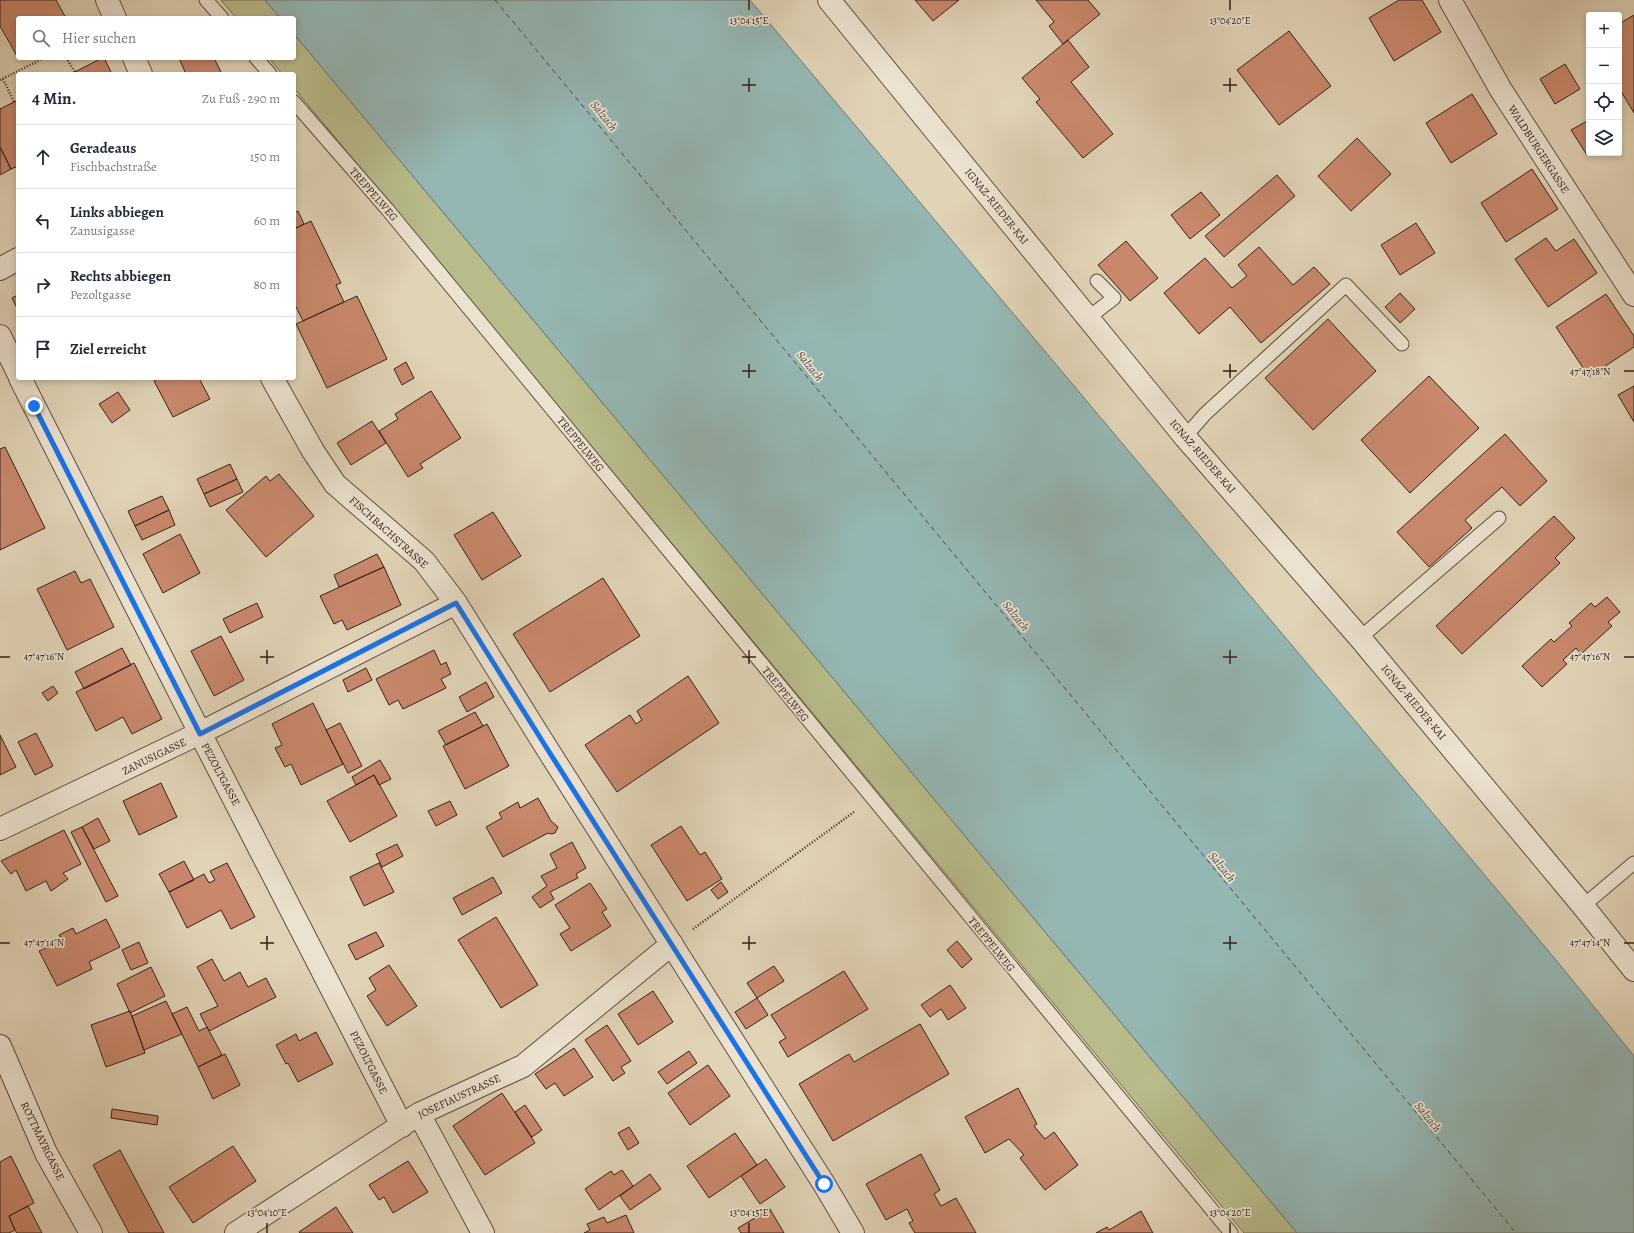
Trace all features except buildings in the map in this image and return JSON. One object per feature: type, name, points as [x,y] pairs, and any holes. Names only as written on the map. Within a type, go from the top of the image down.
[{"type":"street","points":[[107,0],[114,16]]},
{"type":"street","name":"IGNAZ-RIEDER-KAI","points":[[829,0],[1186,437],[1360,638],[1583,906],[1634,970]]},
{"type":"street","name":"WALDBURGERGASSE","points":[[1450,0],[1501,90],[1634,295]]},
{"type":"street","points":[[135,60],[140,72]]},
{"type":"street","points":[[0,268],[16,260]]},
{"type":"street","points":[[0,336],[16,369]]},
{"type":"street","name":"PEZOLTGASSE","points":[[21,380],[200,734],[402,1126]]},
{"type":"street","name":"FISCHBACHSTRASSE","points":[[273,380],[313,450],[335,484],[424,561],[456,603],[820,1178],[853,1233]]},
{"type":"street","name":"ZANUSIGASSE","points":[[0,829],[200,734],[456,603]]},
{"type":"street","name":"JOSEFIAUSTRASSE","points":[[236,1233],[419,1114],[522,1066],[672,944]]},
{"type":"street","name":"ROTTMAYRGASSE","points":[[0,1046],[46,1153],[91,1233]]},
{"type":"street","points":[[419,1114],[483,1233]]},
{"type":"lane","points":[[206,0],[220,16]]},
{"type":"lane","points":[[258,60],[268,72]]},
{"type":"lane","name":"TREPPELWEG","points":[[296,104],[387,209],[1231,1233]]},
{"type":"lane","points":[[1088,318],[1114,298],[1097,281]]},
{"type":"lane","points":[[1186,437],[1205,414],[1346,285],[1402,344]]},
{"type":"lane","points":[[1360,638],[1499,518]]},
{"type":"lane","points":[[1583,906],[1634,863]]},
{"type":"path","points":[[14,102],[1,79],[40,60]]},
{"type":"path","points":[[67,60],[75,72]]},
{"type":"path","points":[[672,944],[873,799]]},
{"type":"green space","points":[[221,0],[265,0],[278,16],[234,16]]},
{"type":"green space","points":[[296,36],[1297,1233],[1244,1233],[296,90],[296,72],[280,72],[271,60],[296,60]]},
{"type":"water","name":"Salzach","points":[[265,0],[750,0],[1556,960],[1634,1056],[1634,1233],[1297,1233],[296,36],[296,16],[278,16]]},
{"type":"ferry route","points":[[495,0],[1516,1233]]},
{"type":"route","points":[[34,406],[200,734],[456,603],[824,1184]]}]
